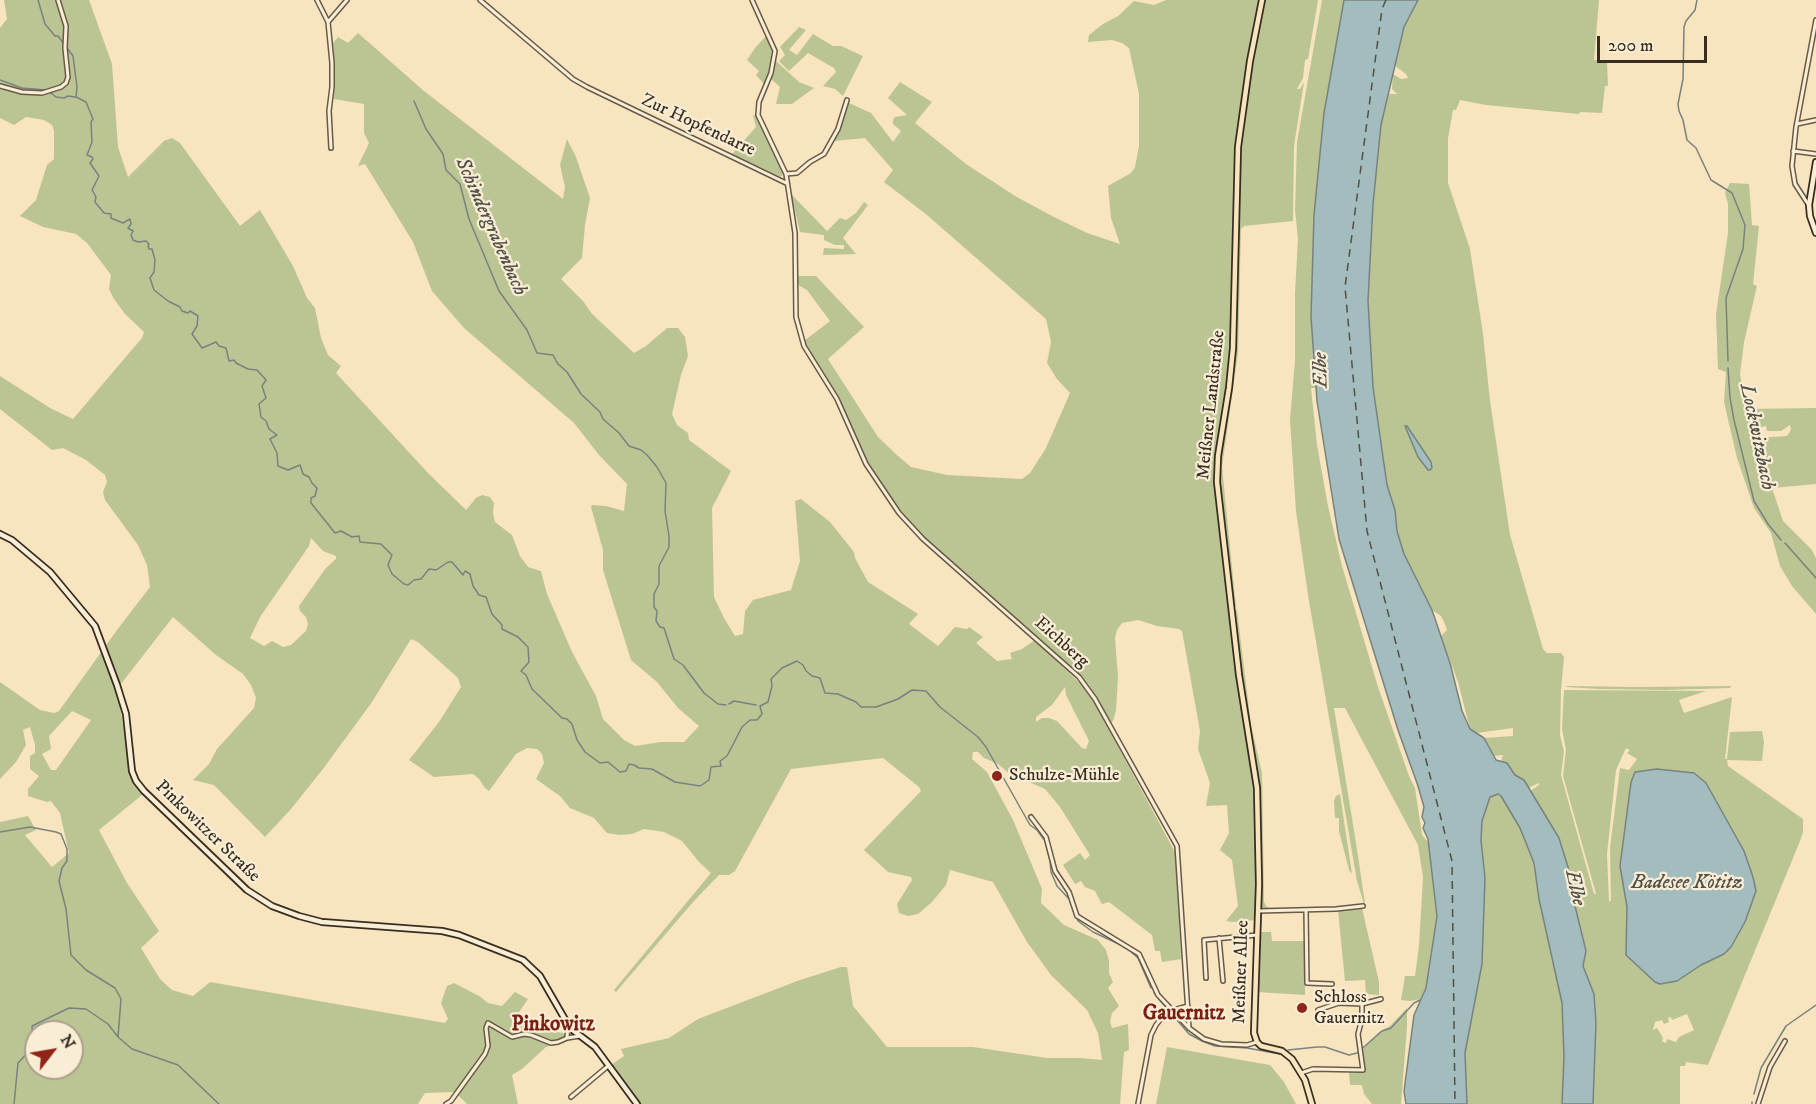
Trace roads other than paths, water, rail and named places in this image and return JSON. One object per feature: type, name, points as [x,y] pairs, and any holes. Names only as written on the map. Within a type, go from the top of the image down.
[{"type":"main road","name":"Meißner Landstraße","points":[[1259,884],[1257,788],[1239,675],[1217,482],[1218,456],[1233,348],[1238,147],[1250,61],[1262,0]]},
{"type":"main road","name":"Meißner Allee","points":[[1259,884],[1253,1029],[1257,1042],[1261,1046],[1288,1055],[1301,1073],[1312,1104]]},
{"type":"street","points":[[0,86],[22,92],[42,93],[64,86],[68,77],[65,21],[58,0]]},
{"type":"street","points":[[317,0],[328,22],[332,63],[329,111],[331,148]]},
{"type":"street","points":[[328,22],[347,0]]},
{"type":"street","name":"Zur Hopfendarre","points":[[480,0],[573,79],[786,183]]},
{"type":"street","points":[[752,0],[773,46],[774,59],[768,81],[760,97],[758,115],[786,174],[786,183]]},
{"type":"street","points":[[1809,205],[1795,184],[1792,166],[1797,124],[1816,20]]},
{"type":"street","points":[[786,174],[797,173],[824,153],[838,129],[847,100]]},
{"type":"street","points":[[1797,124],[1816,120]]},
{"type":"street","points":[[1793,151],[1816,154]]},
{"type":"street","points":[[1816,162],[1809,205],[1816,233]]},
{"type":"street","name":"Eichberg","points":[[786,183],[795,234],[798,332],[837,399],[866,464],[899,513],[1078,677],[1095,699],[1177,846],[1189,1028]]},
{"type":"street","name":"Pinkowitzer Straße","points":[[0,534],[12,540],[50,572],[95,626],[114,674],[126,714],[132,771],[136,781],[247,890],[272,906],[322,922],[432,930],[459,935],[523,960],[540,976],[568,1025]]},
{"type":"street","points":[[1031,817],[1046,837],[1055,871],[1069,892],[1077,916],[1139,954],[1155,990],[1171,1011],[1204,1039],[1221,1044],[1247,1045],[1257,1042]]},
{"type":"street","points":[[1258,911],[1363,906]]},
{"type":"street","points":[[1306,910],[1307,983],[1332,984]]},
{"type":"street","points":[[1206,978],[1204,940],[1257,935]]},
{"type":"street","points":[[1219,938],[1223,981]]},
{"type":"street","points":[[1318,1010],[1339,1003],[1362,1004],[1381,999]]},
{"type":"street","points":[[1301,1073],[1313,1069],[1363,1070],[1358,1034],[1362,1019],[1362,1004]]},
{"type":"street","points":[[1138,1104],[1151,1035],[1160,1019],[1171,1011],[1188,1006]]},
{"type":"street","points":[[446,1104],[451,1101],[485,1054],[488,1046],[486,1028],[488,1023],[512,1037],[531,1035],[551,1043],[572,1034]]},
{"type":"street","points":[[568,1025],[572,1034]]},
{"type":"street","points":[[567,1038],[568,1025]]},
{"type":"street","points":[[572,1034],[580,1036],[595,1047],[637,1104]]},
{"type":"street","points":[[1758,1104],[1770,1067],[1785,1041]]},
{"type":"street","points":[[572,1097],[608,1066]]},
{"type":"water","name":"Elbe","points":[[1344,0],[1418,0],[1404,27],[1381,125],[1373,204],[1368,301],[1373,387],[1387,485],[1404,554],[1432,610],[1450,663],[1462,711],[1470,729],[1484,738],[1496,760],[1507,763],[1515,775],[1524,780],[1559,838],[1568,867],[1586,951],[1583,966],[1594,994],[1596,1023],[1593,1104],[1562,1104],[1564,1057],[1562,1003],[1539,899],[1534,863],[1520,828],[1498,794],[1490,797],[1482,821],[1481,840],[1485,878],[1482,964],[1465,1053],[1467,1104],[1406,1104],[1404,1091],[1414,1015],[1426,988],[1437,916],[1428,839],[1423,828],[1424,807],[1418,786],[1398,730],[1339,539],[1317,401],[1311,317],[1314,215],[1324,113]]},
{"type":"water","points":[[1405,426],[1431,462],[1430,470],[1418,457]]},
{"type":"water","name":"Badesee Kötitz","points":[[1657,769],[1694,773],[1706,783],[1744,851],[1756,891],[1745,922],[1731,947],[1724,954],[1701,965],[1677,981],[1660,984],[1626,955],[1627,907],[1620,866],[1631,782],[1635,772]]},
{"type":"waterway","points":[[38,0],[45,24],[55,36],[58,36],[73,56],[76,97],[86,102],[93,119],[91,122],[92,142],[87,155],[92,157],[90,163],[99,176],[92,190],[96,197],[95,202],[104,213],[111,214],[111,218],[123,223],[130,219],[131,224],[128,228],[133,231],[131,235],[133,240],[146,241],[149,244],[155,260],[154,272],[150,278],[154,290],[180,307],[182,311],[188,313],[190,311],[198,316],[197,326],[192,334],[202,348],[216,342],[219,346],[226,348],[229,361],[234,360],[248,369],[257,370],[266,380],[262,386],[266,398],[259,404],[261,417],[266,421],[269,429],[277,435],[270,439],[277,453],[278,466],[288,470],[300,465],[303,474],[309,477],[317,488],[315,496],[311,498],[311,503],[335,533],[341,531],[352,537],[359,536],[360,542],[381,544],[392,555],[388,565],[392,574],[404,584],[408,585],[414,580],[421,579],[429,569],[436,570],[448,562],[452,562],[463,575],[465,571],[470,574],[473,586],[479,595],[486,597],[492,614],[502,625],[502,629],[518,637],[528,647],[529,662],[521,671],[526,675],[532,689],[562,718],[572,724],[577,740],[585,752],[600,763],[608,762],[620,772],[626,771],[629,764],[652,769],[675,782],[700,786],[709,780],[711,767],[721,766],[720,761],[727,756],[742,727],[750,720],[757,720],[762,714],[760,706],[768,702],[772,686],[771,679],[782,668],[797,661],[812,676],[820,678],[825,693],[838,694],[856,702],[861,707],[876,707],[898,699],[912,690],[926,691],[940,707],[978,737],[986,747],[1030,825],[1045,841],[1051,872],[1057,886],[1070,900],[1073,908]]},
{"type":"waterway","name":"Lockwitzbach","points":[[1697,0],[1695,10],[1684,27],[1683,79],[1678,104],[1679,111],[1687,140],[1696,148],[1711,180],[1732,193],[1745,225],[1743,249],[1726,298],[1728,361]]},
{"type":"waterway","points":[[0,80],[22,88],[46,90]]},
{"type":"waterway","points":[[51,93],[56,97],[75,97]]},
{"type":"waterway","name":"Schindergrabenbach","points":[[414,101],[426,129],[443,154],[446,170],[460,184],[469,219],[499,291],[527,330],[537,353],[553,355],[581,394],[600,412],[603,419],[619,433],[629,446],[647,455],[666,483],[665,511],[669,547],[659,566],[659,584],[654,594],[656,621],[660,627],[664,628],[674,659],[683,665],[704,693],[718,704],[726,705]]},
{"type":"waterway","name":"Lockwitzbach","points":[[1728,368],[1734,420],[1754,501],[1781,540]]},
{"type":"waterway","name":"Lockwitzbach","points":[[1785,543],[1816,578]]},
{"type":"waterway","points":[[729,704],[734,701],[756,705]]},
{"type":"waterway","points":[[0,832],[30,827],[61,834],[67,849],[67,861],[62,868],[59,881],[66,909],[71,955],[86,970],[115,988],[121,999],[118,1037],[132,1049],[178,1065],[219,1104]]},
{"type":"waterway","points":[[1076,916],[1078,921],[1093,932],[1121,945]]},
{"type":"waterway","points":[[1128,949],[1138,958],[1151,988]]},
{"type":"waterway","points":[[1158,998],[1189,1034],[1202,1041],[1215,1046],[1247,1048],[1280,1054]]},
{"type":"waterway","points":[[1288,1050],[1325,1047],[1349,1055],[1357,1053],[1382,1031],[1391,1028],[1414,1003],[1420,1000]]},
{"type":"waterway","points":[[1754,1094],[1761,1068],[1786,1026],[1816,1005]]},
{"type":"waterway","points":[[14,1104],[18,1063],[33,1047],[32,1026],[69,1008],[86,1009],[108,1024],[118,1037]]},
{"type":"place","name":"Schulze-Mühle","points":[[997,776]]},
{"type":"place","name":"Schloss Gauernitz","points":[[1302,1008]]},
{"type":"district","name":"Gauernitz","points":[[1184,1015]]},
{"type":"district","name":"Pinkowitz","points":[[553,1026]]}]
